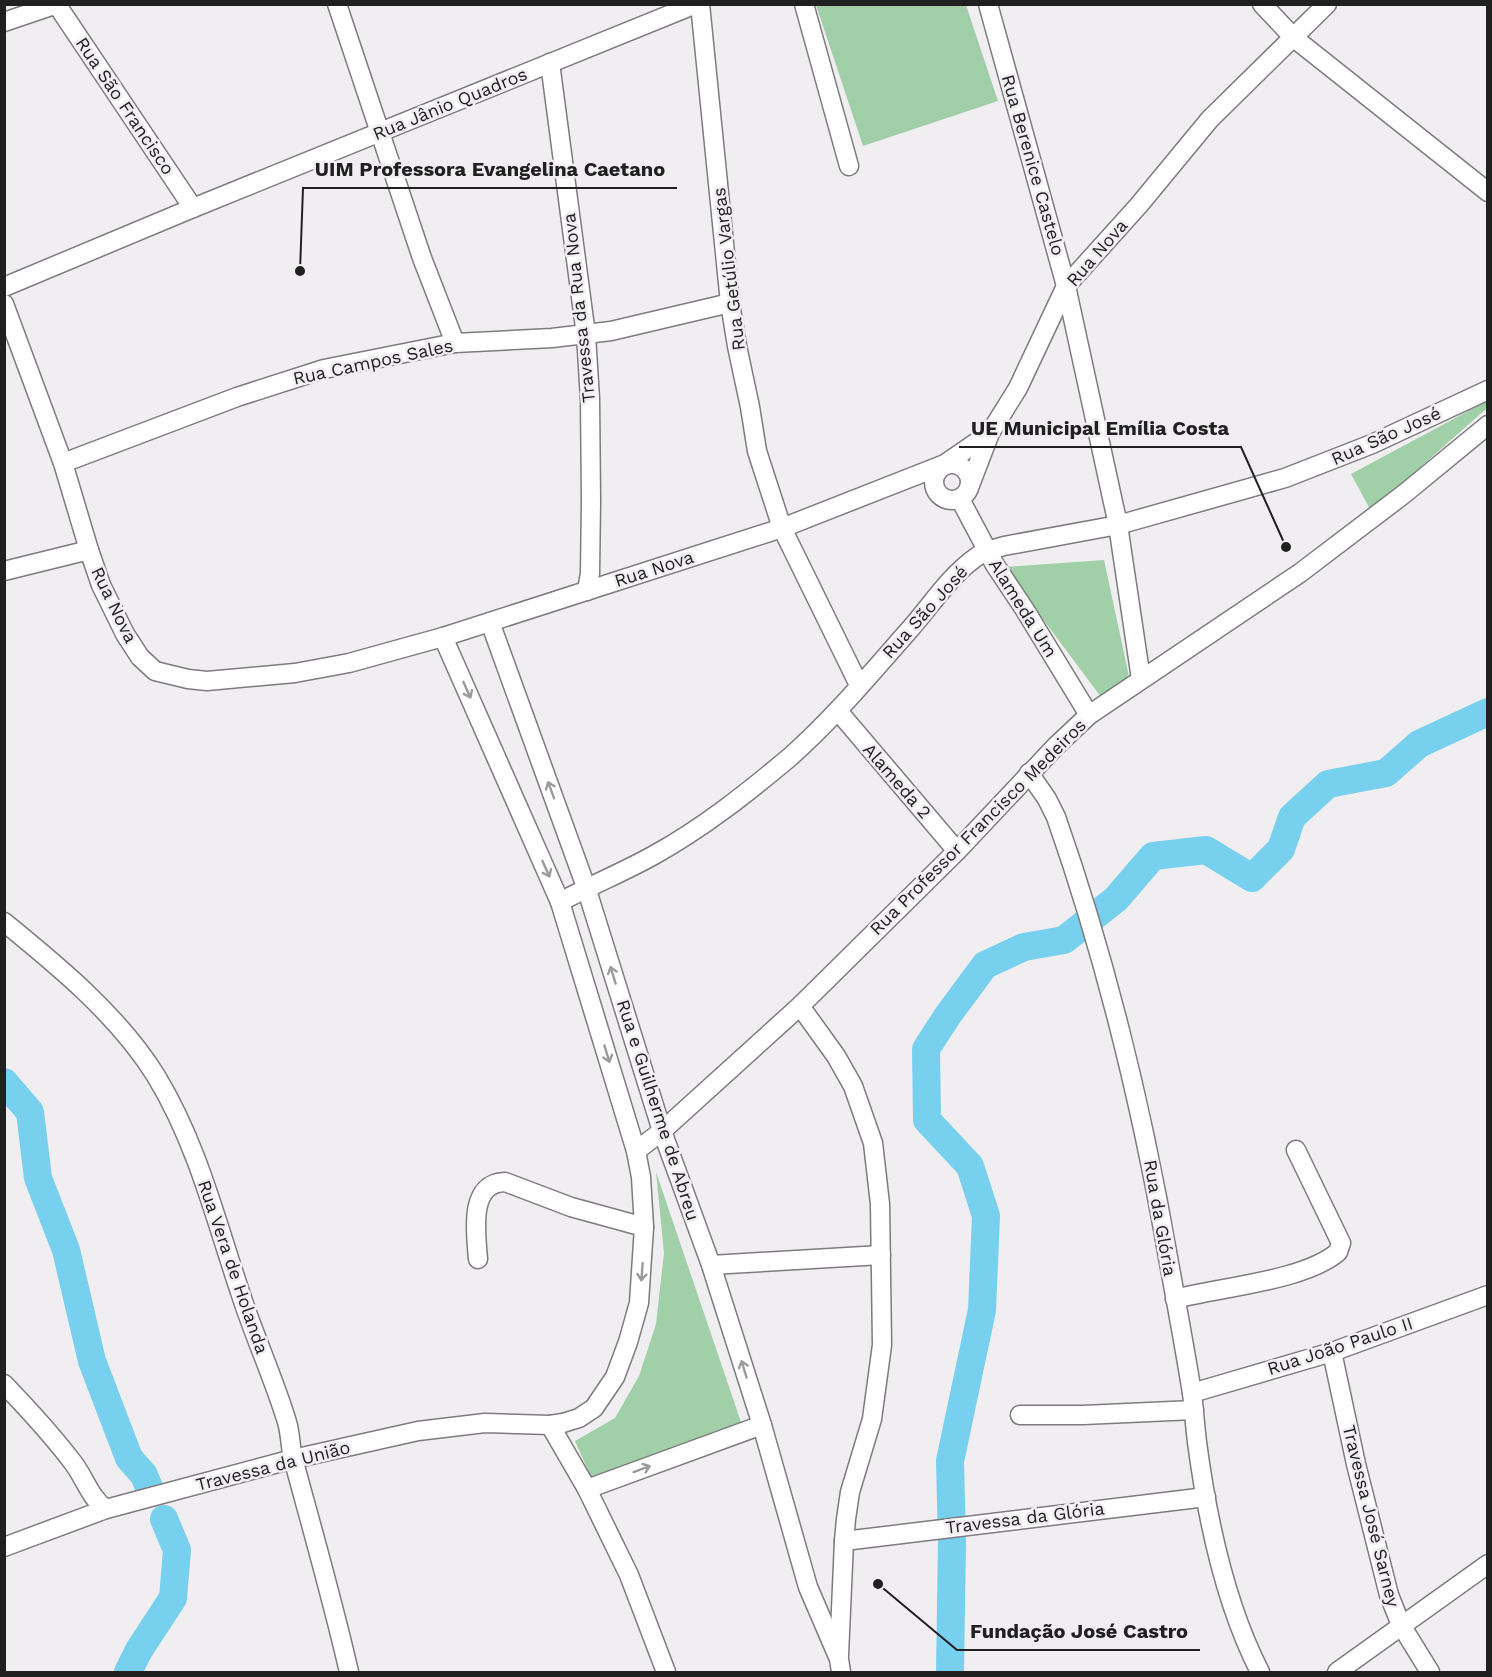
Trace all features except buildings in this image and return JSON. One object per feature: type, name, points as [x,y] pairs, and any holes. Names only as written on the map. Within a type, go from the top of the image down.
[{"type":"street","points":[[337,4],[422,258],[455,343]]},
{"type":"street","name":"Rua Jânio Quadros","points":[[4,287],[698,4]]},
{"type":"street","name":"Rua Getúlio Vargas","points":[[698,4],[730,303],[757,451],[782,528]]},
{"type":"street","points":[[804,4],[849,166]]},
{"type":"street","points":[[1262,4],[1294,38],[1488,192]]},
{"type":"street","name":"Rua Nova","points":[[4,304],[63,463],[101,585],[125,634],[140,657],[155,671],[207,681],[295,673],[349,663],[443,637],[782,528],[945,464],[990,433],[1018,388],[1066,286],[1139,205],[1210,119],[1327,4]]},
{"type":"street","points":[[4,22],[57,5]]},
{"type":"street","name":"Rua São Francisco","points":[[57,5],[193,208]]},
{"type":"street","name":"Rua Berenice Castelo","points":[[992,6],[1066,286],[1118,525],[1141,679]]},
{"type":"street","name":"Travessa da Rua Nova","points":[[550,63],[586,335],[590,399],[591,501],[590,573],[587,591]]},
{"type":"street","name":"Rua Campos Sales","points":[[63,463],[237,397],[315,372],[455,343],[586,335],[730,303]]},
{"type":"street","name":"Rua São José","points":[[561,902],[586,887],[624,872],[717,815],[792,754],[837,711],[957,574],[975,558],[1005,546],[1118,525],[1285,478],[1372,444],[1488,390]]},
{"type":"street","name":"Rua Professor Francisco Medeiros","points":[[636,1151],[662,1131],[800,1006],[1089,715],[1300,573],[1404,495],[1488,425]]},
{"type":"street","points":[[913,477],[948,500],[965,492],[990,433]]},
{"type":"street","points":[[938,494],[934,477],[945,464],[959,465],[964,469],[970,479],[965,492]]},
{"type":"street","name":"Alameda Um","points":[[965,492],[988,551],[1005,582],[1025,610],[1089,715]]},
{"type":"street","points":[[782,528],[859,686]]},
{"type":"street","points":[[4,571],[89,550]]},
{"type":"street","name":"Rua e Guilherme de Abreu","points":[[490,622],[586,887],[662,1131],[711,1265],[762,1425],[808,1587],[840,1666]]},
{"type":"street","name":"Rua e Guilherme de Abreu","points":[[443,637],[561,902],[636,1151],[641,1177],[644,1227],[639,1303],[628,1342],[615,1377],[594,1408],[579,1418],[563,1424],[550,1425]]},
{"type":"street","name":"Alameda 2","points":[[837,711],[957,850]]},
{"type":"street","name":"Rua da Glória","points":[[1029,773],[1056,817],[1095,938],[1136,1090],[1193,1402],[1206,1497],[1237,1622],[1260,1672]]},
{"type":"street","name":"Rua Vera de Holanda","points":[[4,922],[65,972],[127,1036],[155,1074],[183,1127],[208,1194],[247,1315],[288,1424],[293,1459],[335,1607],[349,1672]]},
{"type":"street","points":[[800,1006],[836,1056],[853,1086],[873,1143],[880,1204],[882,1346],[872,1419],[850,1492],[844,1541],[840,1666]]},
{"type":"street","points":[[1175,1299],[1299,1272],[1319,1264],[1338,1252],[1341,1243],[1296,1150]]},
{"type":"street","points":[[478,1259],[476,1228],[478,1201],[496,1182],[505,1182],[571,1207],[644,1227]]},
{"type":"street","points":[[711,1265],[881,1255]]},
{"type":"street","name":"Rua João Paulo II","points":[[1020,1415],[1083,1415],[1193,1402],[1488,1295]]},
{"type":"street","name":"Travessa José Sarney","points":[[1332,1352],[1377,1552],[1389,1595],[1401,1625],[1430,1672]]},
{"type":"street","points":[[4,1384],[58,1443],[78,1468],[99,1504],[106,1509]]},
{"type":"street","name":"Travessa da União","points":[[4,1547],[106,1509],[293,1459],[418,1431],[485,1423],[550,1425]]},
{"type":"street","points":[[550,1425],[587,1489],[629,1575],[666,1672]]},
{"type":"street","points":[[587,1489],[762,1425]]},
{"type":"street","name":"Travessa da Glória","points":[[844,1541],[1206,1497]]},
{"type":"street","points":[[1337,1672],[1488,1564]]},
{"type":"green space","points":[[816,5],[966,5],[998,101],[863,146]]},
{"type":"green space","points":[[1487,401],[1487,408],[1371,511],[1351,474]]},
{"type":"green space","points":[[1104,560],[1130,681],[1101,697],[1004,567]]},
{"type":"green space","points":[[656,1172],[743,1428],[594,1484],[575,1441],[615,1418],[639,1376],[656,1324],[664,1253]]},
{"type":"waterway","points":[[950,1672],[952,1542],[950,1461],[982,1310],[986,1216],[970,1166],[927,1120],[926,1049],[985,965],[1024,947],[1064,940],[1116,899],[1153,856],[1206,850],[1252,878],[1281,849],[1292,817],[1328,784],[1386,773],[1419,744],[1488,712]]},
{"type":"waterway","points":[[4,1082],[30,1112],[38,1178],[66,1250],[92,1361],[129,1458],[144,1475],[150,1490]]},
{"type":"waterway","points":[[128,1672],[139,1650],[173,1598],[177,1550],[164,1519]]},
{"type":"place","name":"UIM Professora Evangelina Caetano","points":[[300,271]]},
{"type":"place","name":"UE Municipal Emília Costa","points":[[1286,547]]},
{"type":"place","name":"Fundação José Castro","points":[[878,1584]]}]
